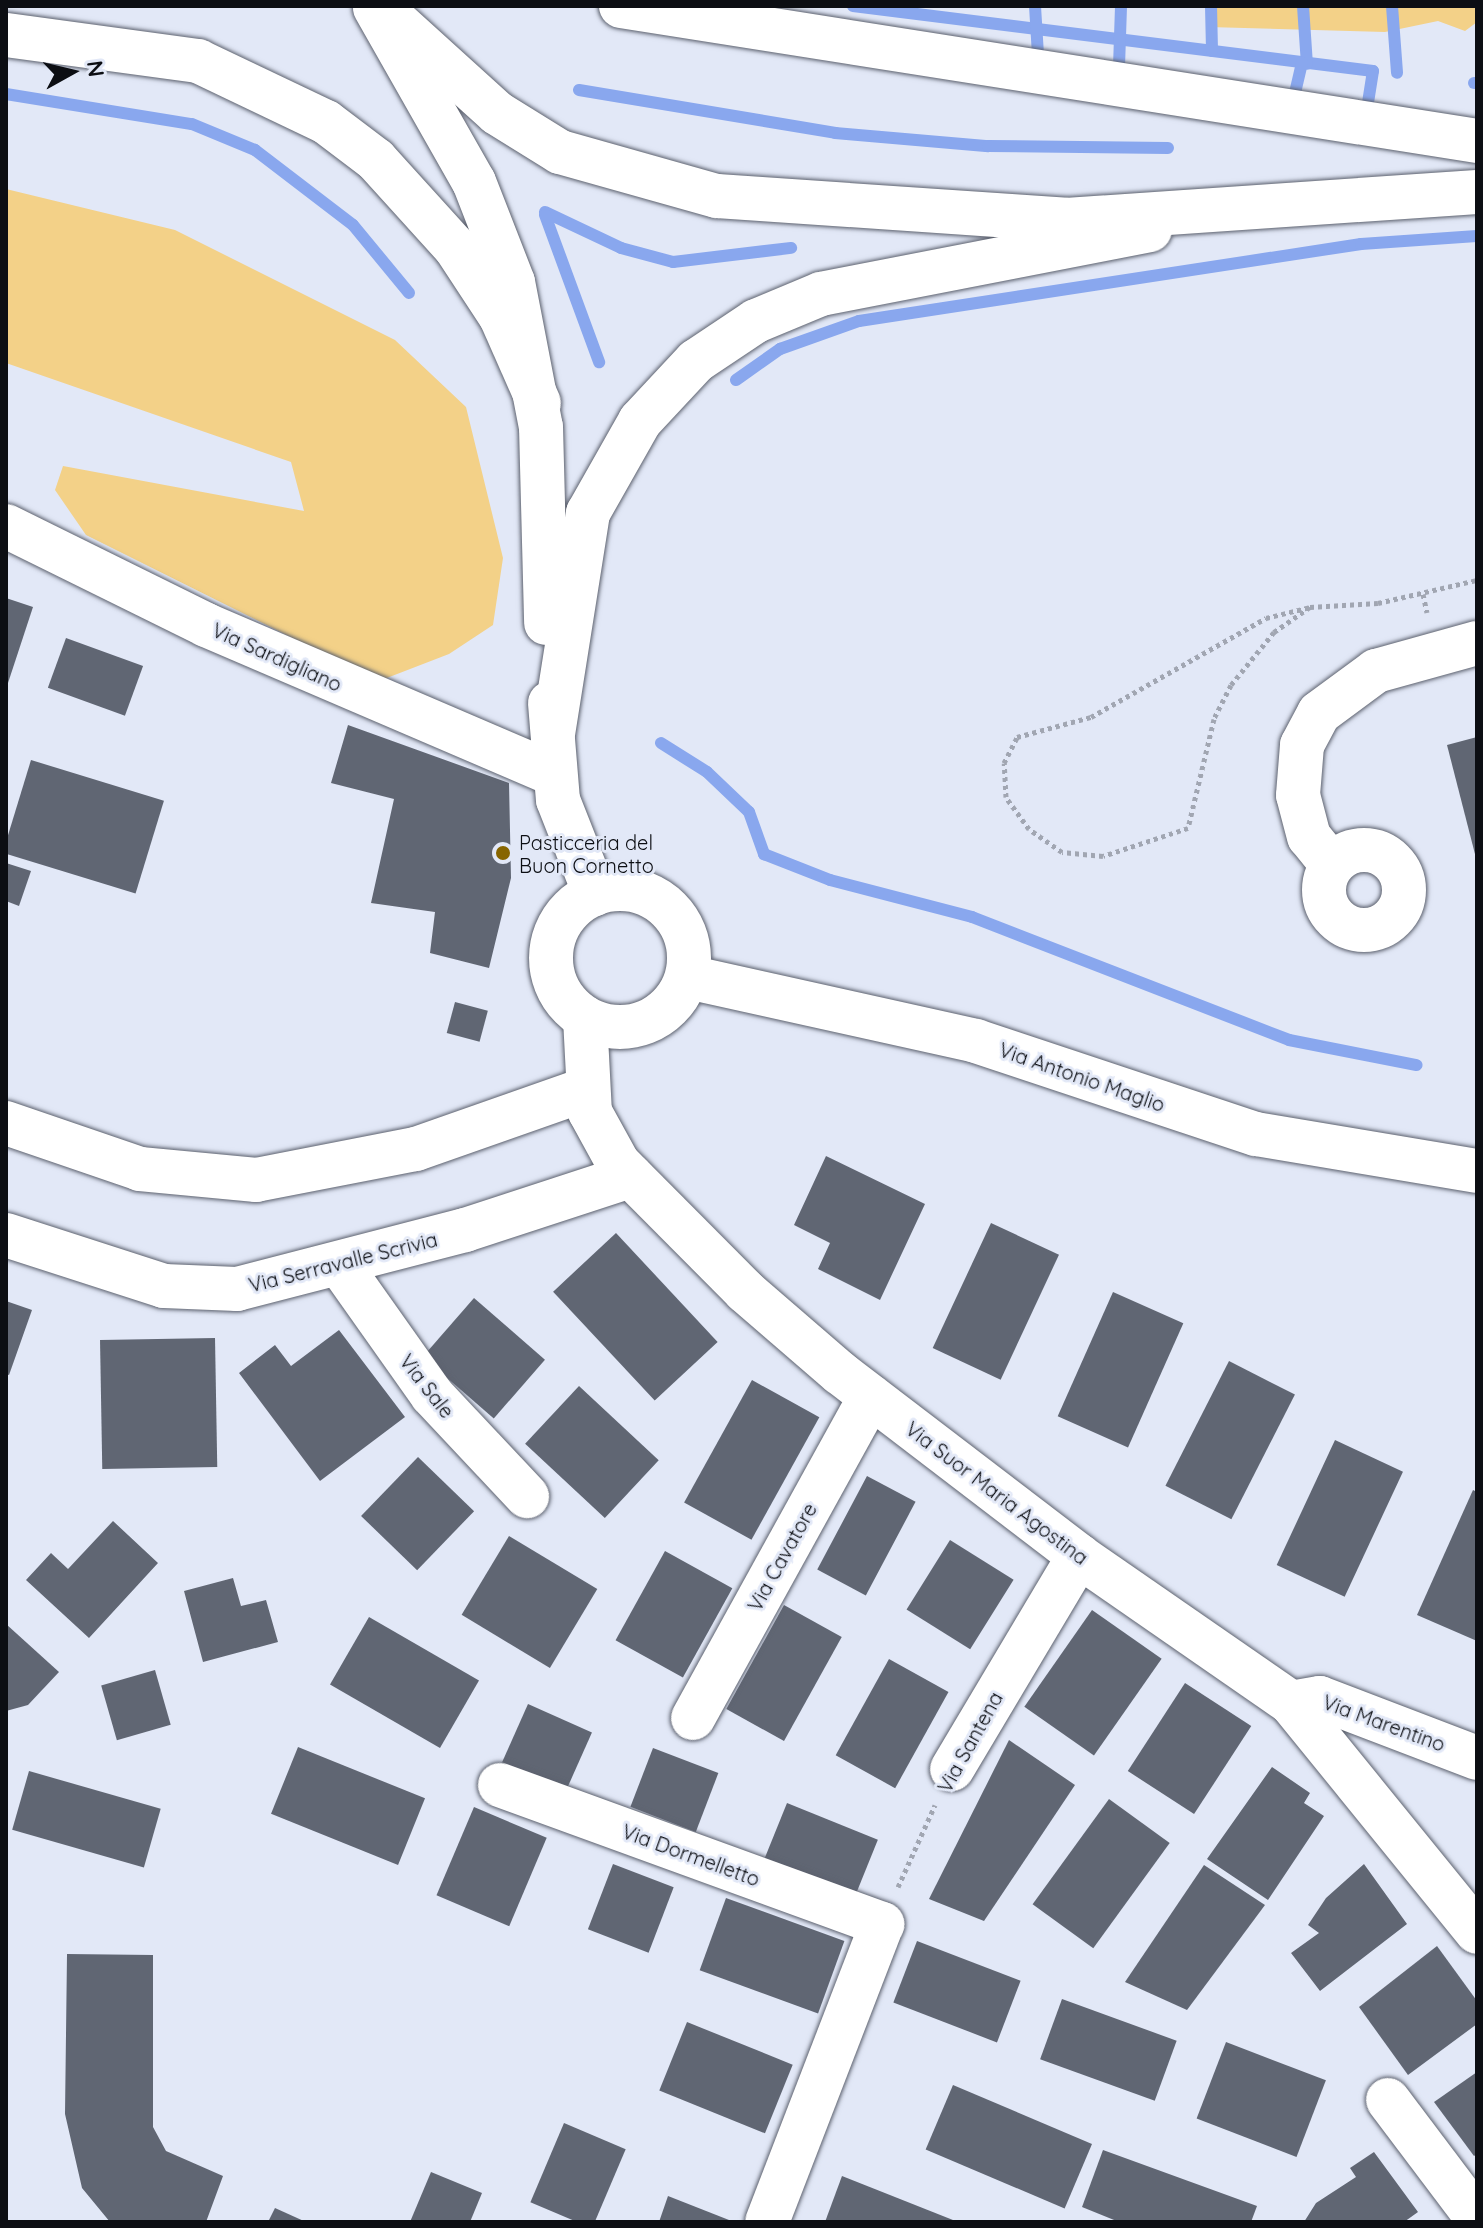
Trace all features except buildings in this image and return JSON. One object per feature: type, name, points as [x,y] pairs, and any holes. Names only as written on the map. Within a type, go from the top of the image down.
[{"type":"main road","points":[[377,6],[519,129],[579,162],[658,186],[1010,220],[1252,211],[1477,192]]},
{"type":"main road","points":[[377,6],[485,205],[516,295],[539,403],[554,754],[569,844],[595,894]]},
{"type":"main road","points":[[621,6],[1477,141]]},
{"type":"main road","points":[[6,35],[122,45],[198,61],[326,122],[396,180],[455,247],[501,317],[539,403]]},
{"type":"main road","points":[[554,754],[588,513],[640,421],[716,346],[785,308],[858,284],[1252,211]]},
{"type":"main road","name":"Via Sardigliano","points":[[6,526],[206,625],[554,754]]},
{"type":"main road","points":[[1332,865],[1309,837],[1298,795],[1302,745],[1319,713],[1359,678],[1477,643]]},
{"type":"main road","points":[[618,889],[662,903],[688,942],[688,977],[652,1021],[607,1027],[585,1018],[556,986],[553,942],[561,922],[595,894],[618,889]]},
{"type":"main road","name":"Via Antonio Maglio","points":[[688,977],[976,1041],[1256,1134],[1477,1171]]},
{"type":"main road","name":"Via Suor Maria Agostina","points":[[585,1018],[586,1089],[601,1140],[630,1176],[745,1291],[870,1397],[1079,1556],[1291,1703],[1477,1932]]},
{"type":"main road","points":[[6,1123],[140,1169],[238,1182],[373,1160],[586,1089]]},
{"type":"main road","name":"Via Serravalle Scrivia","points":[[6,1235],[98,1269],[204,1290],[340,1265],[630,1176]]},
{"type":"main road","name":"Via Sale","points":[[340,1265],[432,1395],[527,1496]]},
{"type":"main road","name":"Via Cavatore","points":[[693,1718],[870,1397]]},
{"type":"main road","name":"Via Santena","points":[[952,1769],[1079,1556]]},
{"type":"main road","name":"Via Marentino","points":[[1291,1703],[1320,1698],[1477,1758]]},
{"type":"main road","name":"Via Dormelletto","points":[[500,1785],[879,1930]]},
{"type":"main road","points":[[767,2222],[879,1930]]},
{"type":"main road","points":[[1388,2100],[1477,2218]]},
{"type":"path","points":[[1310,607],[1274,632],[1231,685],[1214,719],[1188,828],[1103,856],[1062,852],[1029,829],[1006,797],[1004,763],[1017,737],[1091,717],[1266,618],[1310,607],[1378,603],[1477,580]]},
{"type":"path","name":"Via Santena","points":[[879,1930],[952,1769]]},
{"type":"shaded area","points":[[1477,6],[1477,22],[1465,31],[1438,21],[1385,32],[1208,27],[1208,10],[1217,7]]},
{"type":"shaded area","points":[[6,189],[175,230],[395,340],[466,407],[503,558],[493,625],[449,654],[379,681],[86,535],[55,490],[63,466],[304,511],[291,462],[6,363]]},
{"type":"waterway","points":[[853,6],[1373,71],[1368,103]]},
{"type":"waterway","points":[[1035,6],[1038,55]]},
{"type":"waterway","points":[[1119,67],[1121,6]]},
{"type":"waterway","points":[[1211,6],[1212,51]]},
{"type":"waterway","points":[[1303,6],[1307,64]]},
{"type":"waterway","points":[[1392,6],[1397,73]]},
{"type":"waterway","points":[[1295,93],[1302,63]]},
{"type":"waterway","points":[[579,90],[835,133],[988,146],[1168,148]]},
{"type":"waterway","points":[[6,94],[192,124],[255,150],[353,225],[409,293]]},
{"type":"waterway","points":[[545,212],[621,248],[673,262],[791,248]]},
{"type":"waterway","points":[[545,215],[599,362]]},
{"type":"waterway","points":[[736,380],[780,349],[859,321],[1361,244],[1477,236]]},
{"type":"waterway","points":[[661,743],[707,772],[749,812],[764,854],[830,880],[972,917],[1289,1040],[1417,1065]]},
{"type":"place","name":"Pasticceria del Buon Cornetto","points":[[503,853]]}]
